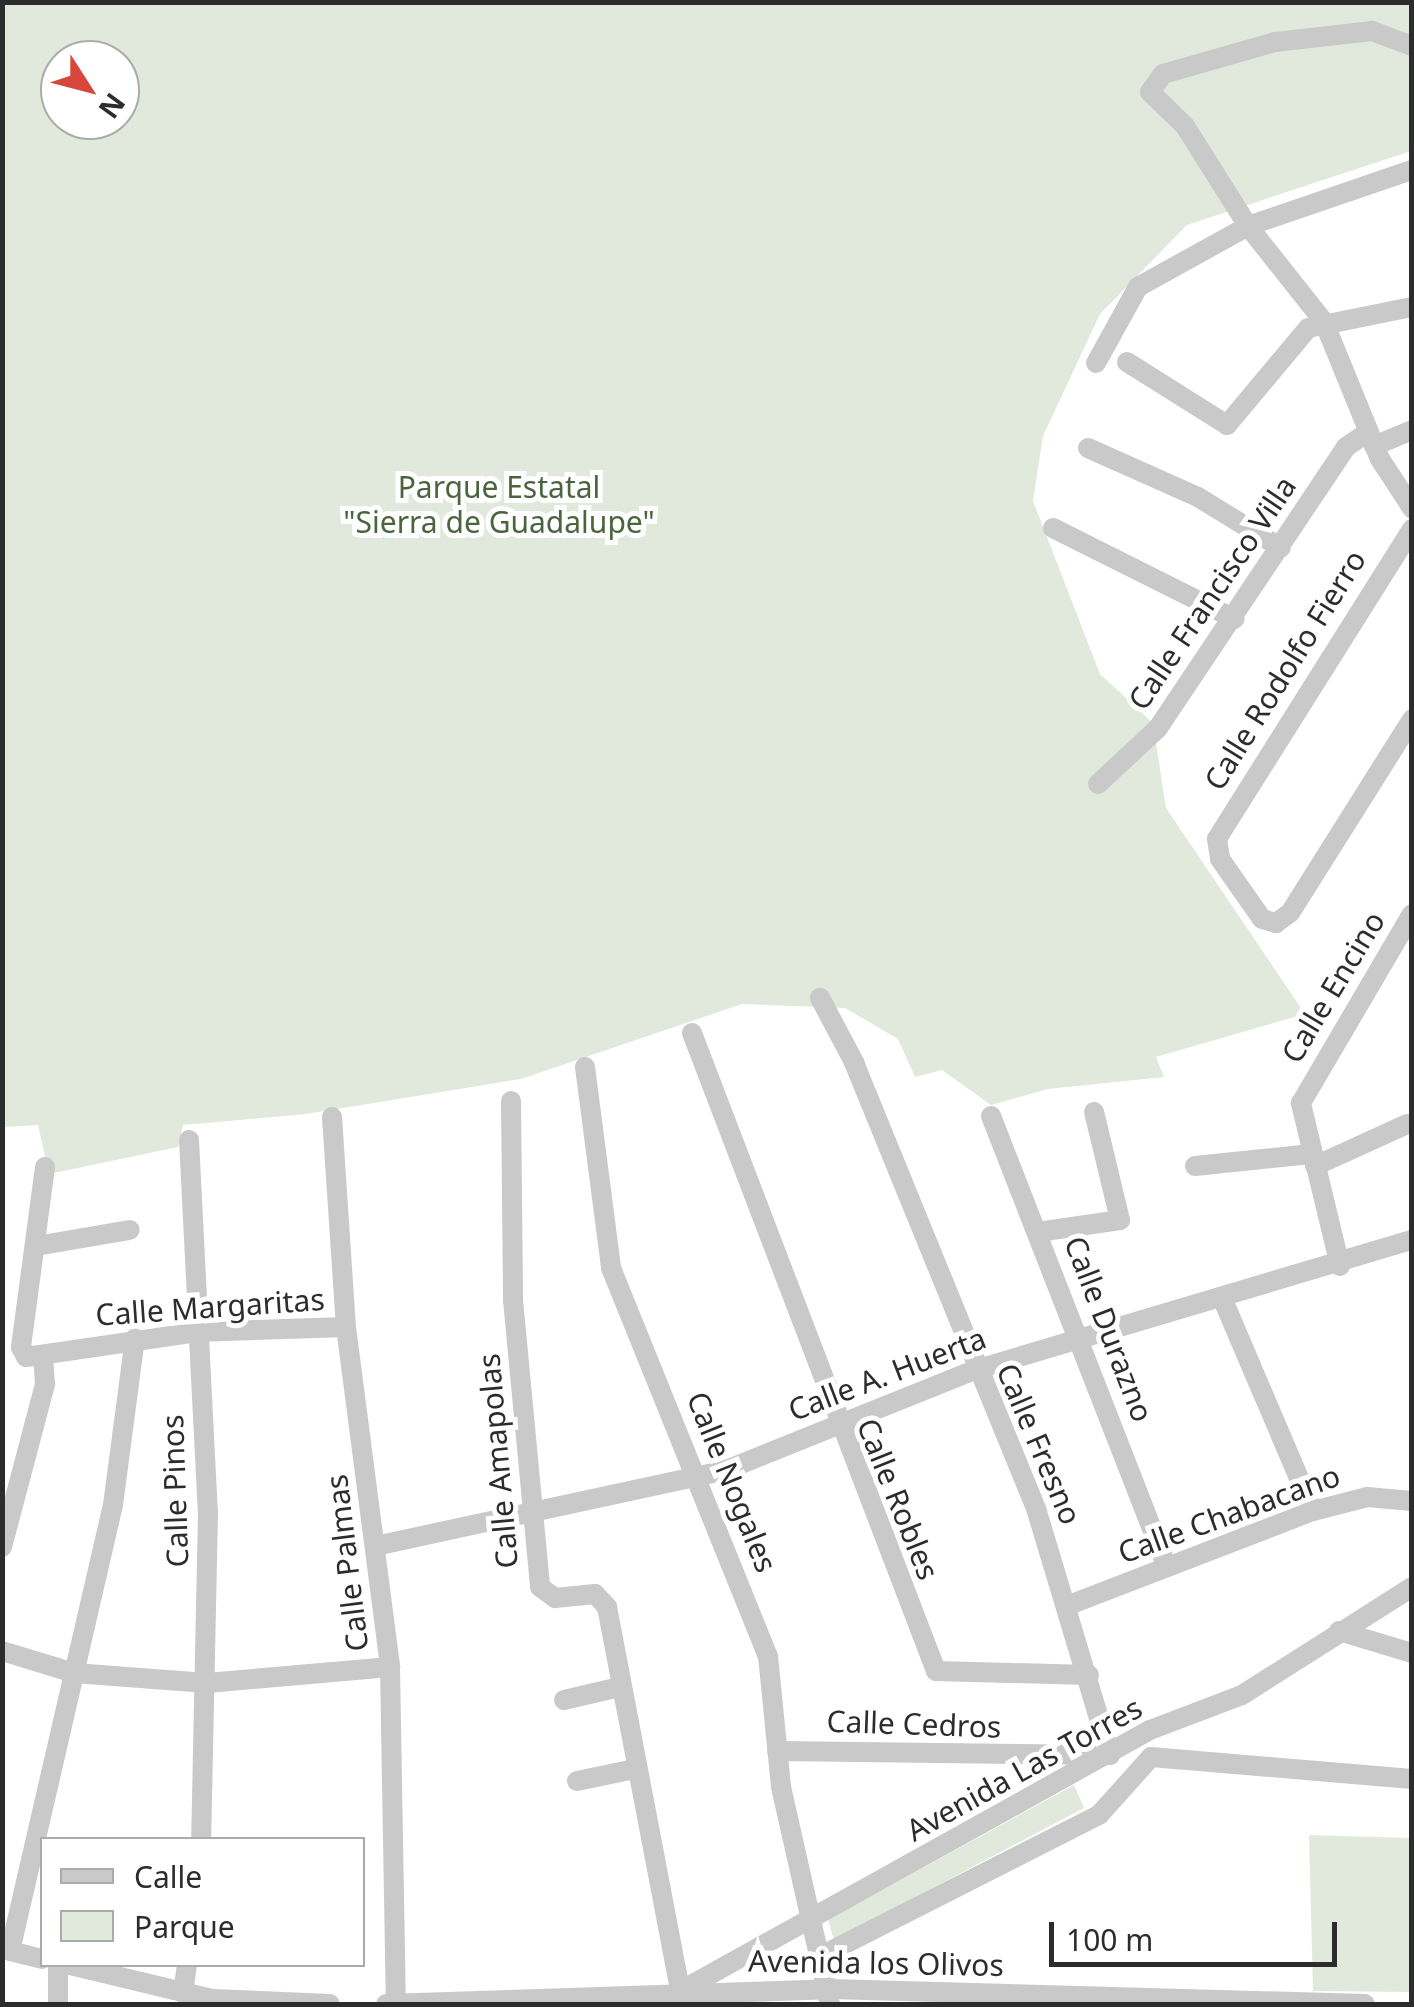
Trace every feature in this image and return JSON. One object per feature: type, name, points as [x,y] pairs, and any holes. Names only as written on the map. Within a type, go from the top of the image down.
[{"type":"street","points":[[1412,46],[1372,31],[1274,42],[1158,79],[1150,97],[1186,126],[1248,226],[1324,322],[1371,439],[1412,508]]},
{"type":"street","points":[[1096,363],[1135,290],[1248,226],[1412,170]]},
{"type":"street","points":[[1127,362],[1226,425],[1300,335],[1324,322],[1412,308]]},
{"type":"street","points":[[1371,439],[1412,430]]},
{"type":"street","name":"Calle Francisco Villa","points":[[1098,784],[1158,728],[1235,619],[1346,447],[1371,439]]},
{"type":"street","points":[[1088,448],[1198,497],[1281,548]]},
{"type":"street","points":[[1053,528],[1235,619]]},
{"type":"street","name":"Calle Rodolfo Fierro","points":[[1412,529],[1216,846],[1256,914],[1270,922],[1290,913],[1412,719]]},
{"type":"street","name":"Calle Encino","points":[[1340,1266],[1313,1160],[1305,1091],[1412,914]]},
{"type":"street","name":"Calle Fresno","points":[[820,998],[855,1064],[1069,1605],[1110,1755]]},
{"type":"street","name":"Calle Robles","points":[[692,1033],[836,1425],[936,1671],[1089,1675]]},
{"type":"street","name":"Calle Nogales","points":[[585,1067],[607,1254],[768,1656],[776,1751],[830,1997]]},
{"type":"street","name":"Calle Amapolas","points":[[511,1100],[512,1300],[538,1513],[542,1592],[555,1598],[590,1592],[604,1601],[673,1998]]},
{"type":"street","points":[[1038,1232],[1120,1220],[1094,1112]]},
{"type":"street","name":"Calle Durazno","points":[[991,1116],[1167,1566]]},
{"type":"street","name":"Calle Palmas","points":[[332,1117],[346,1328],[380,1545],[390,1667],[396,2004]]},
{"type":"street","points":[[1194,1166],[1313,1160],[1406,1124]]},
{"type":"street","name":"Calle Pinos","points":[[189,1140],[207,1683],[201,1837]]},
{"type":"street","points":[[45,1167],[36,1246],[130,1230]]},
{"type":"street","name":"Calle A. Huerta","points":[[380,1545],[698,1476],[976,1370],[1080,1336],[1340,1266],[1412,1240]]},
{"type":"street","name":"Calle Margaritas","points":[[36,1246],[21,1354],[43,1356],[135,1338],[197,1332],[346,1328]]},
{"type":"street","points":[[1222,1300],[1313,1511]]},
{"type":"street","points":[[40,1958],[6,1950],[113,1505],[135,1338]]},
{"type":"street","points":[[2,1546],[45,1384],[43,1356]]},
{"type":"street","name":"Calle Chabacano","points":[[1069,1605],[1313,1511],[1368,1497],[1412,1501]]},
{"type":"street","name":"Avenida Las Torres","points":[[673,1998],[1164,1724],[1225,1705],[1412,1588]]},
{"type":"street","points":[[1339,1631],[1412,1652]]},
{"type":"street","points":[[2,1651],[74,1673],[207,1683],[390,1667]]},
{"type":"street","points":[[564,1700],[620,1688]]},
{"type":"street","name":"Calle Cedros","points":[[776,1751],[1110,1755]]},
{"type":"street","name":"Avenida Las Torres","points":[[823,1955],[1099,1815],[1151,1757],[1412,1779]]},
{"type":"street","points":[[577,1781],[634,1769]]},
{"type":"street","points":[[58,1967],[58,2004]]},
{"type":"street","points":[[78,1967],[212,2002],[330,2004]]},
{"type":"street","points":[[183,1993],[186,1967]]},
{"type":"street","points":[[738,2004],[758,1990]]},
{"type":"street","name":"Avenida los Olivos","points":[[386,2004],[673,1998],[758,1990],[830,1997],[1365,2004]]},
{"type":"green space","name":"Parque Estatal \"Sierra de Guadalupe\"","points":[[3,3],[1411,3],[1411,151],[1187,225],[1100,314],[1043,436],[1033,501],[1100,674],[1153,723],[1166,808],[1305,1014],[1156,1057],[1164,1077],[1048,1089],[991,1105],[942,1070],[915,1077],[898,1039],[845,1008],[742,1004],[521,1079],[306,1114],[183,1125],[178,1147],[49,1174],[38,1125],[3,1127]]},
{"type":"green space","points":[[1074,1785],[1084,1808],[834,1940],[828,1920]]},
{"type":"green space","points":[[1309,1835],[1411,1838],[1411,1992],[1313,1991]]}]
